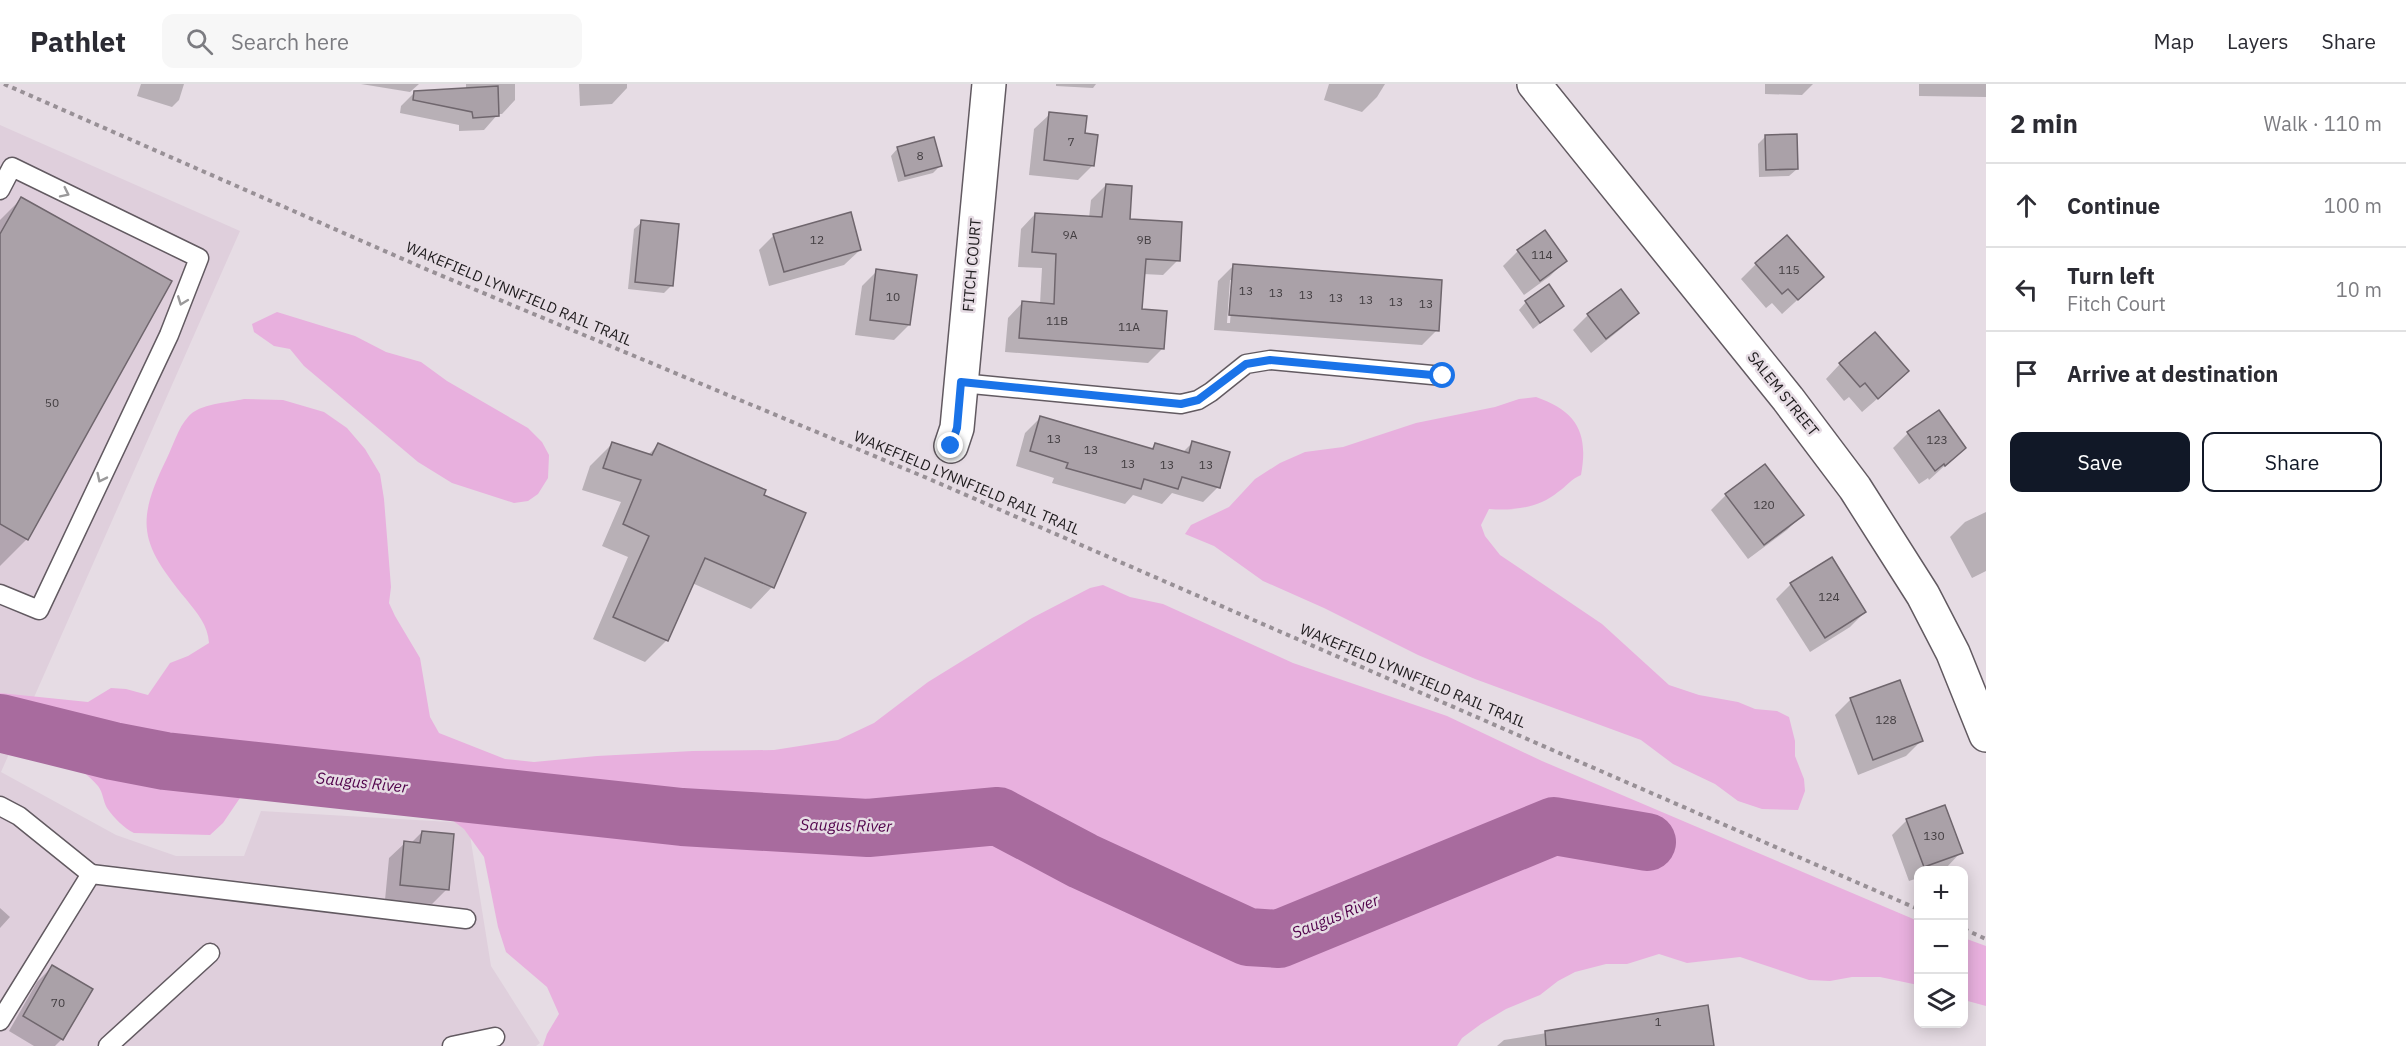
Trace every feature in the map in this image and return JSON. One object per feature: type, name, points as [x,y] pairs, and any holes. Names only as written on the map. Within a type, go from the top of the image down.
[{"type":"main road","name":"FITCH COURT","points":[[951,446],[957,428],[989,84]]},
{"type":"main road","name":"SALEM STREET","points":[[1534,84],[1788,399],[1855,488],[1923,595],[1953,653],[1986,735]]},
{"type":"lane","points":[[0,190],[12,167],[199,258],[169,335],[39,610],[0,594]]},
{"type":"lane","points":[[961,382],[1181,404],[1198,400],[1246,364],[1256,361],[1270,360],[1443,376]]},
{"type":"lane","points":[[0,806],[19,816],[91,874],[466,919]]},
{"type":"lane","points":[[0,1021],[91,874]]},
{"type":"lane","points":[[108,1046],[210,953]]},
{"type":"lane","points":[[452,1046],[495,1037]]},
{"type":"path","name":"WAKEFIELD LYNNFIELD RAIL TRAIL","points":[[4,84],[428,270],[927,478],[1914,907]]},
{"type":"path","points":[[1968,931],[1986,939]]},
{"type":"shaded area","points":[[0,125],[240,231],[1,772],[116,835],[176,856],[244,856],[261,811],[468,823],[491,966],[540,1043],[536,1046],[0,1046]]},
{"type":"shaded area","points":[[277,312],[355,336],[386,352],[421,362],[447,381],[528,428],[542,442],[549,455],[548,478],[538,494],[528,501],[514,503],[452,483],[418,462],[304,366],[290,349],[274,346],[254,332],[252,324]]},
{"type":"shaded area","points":[[1536,397],[1561,409],[1576,425],[1583,447],[1581,475],[1543,502],[1516,509],[1489,509],[1481,525],[1485,536],[1500,555],[1602,624],[1669,685],[1699,695],[1738,702],[1755,709],[1777,711],[1789,717],[1795,741],[1795,756],[1804,779],[1805,791],[1798,810],[1762,809],[1738,801],[1715,784],[1673,764],[1641,740],[1475,679],[1418,655],[1324,608],[1263,581],[1214,546],[1185,534],[1191,525],[1229,507],[1255,479],[1280,463],[1305,452],[1343,447],[1416,423]]},
{"type":"shaded area","points":[[244,399],[283,400],[324,412],[347,428],[365,449],[380,474],[384,499],[391,587],[389,603],[420,658],[430,717],[439,733],[505,759],[534,762],[693,751],[774,750],[838,740],[874,723],[928,682],[1032,618],[1090,588],[1103,585],[1130,597],[1163,604],[1293,663],[1447,716],[1542,761],[1914,919],[1914,984],[1880,977],[1852,977],[1830,981],[1809,980],[1740,957],[1687,963],[1659,954],[1627,964],[1606,964],[1575,972],[1558,981],[1540,995],[1506,1009],[1481,1024],[1462,1038],[1457,1046],[543,1046],[559,1014],[547,987],[506,952],[498,927],[484,857],[464,829],[452,820],[435,812],[390,799],[286,791],[244,792],[223,823],[210,835],[134,833],[123,826],[107,808],[98,786],[77,768],[52,757],[0,743],[0,693],[88,702],[111,688],[126,689],[148,695],[170,663],[188,656],[209,643],[207,630],[201,620],[171,580],[151,547],[147,532],[147,516],[157,480],[184,421],[193,412],[214,404]]},
{"type":"shaded area","points":[[1968,939],[1986,946],[1986,1006],[1968,1001]]},
{"type":"building","points":[[498,86],[499,116],[473,118],[472,112],[413,100],[414,91]]},
{"type":"building","points":[[1049,112],[1087,116],[1085,133],[1098,135],[1094,166],[1044,160]]},
{"type":"building","points":[[1797,134],[1798,169],[1766,170],[1765,135]]},
{"type":"building","points":[[934,137],[942,166],[905,176],[897,147]]},
{"type":"building","points":[[1106,184],[1132,186],[1130,219],[1182,222],[1180,261],[1146,259],[1142,309],[1167,311],[1164,349],[1019,338],[1022,301],[1054,304],[1056,254],[1032,252],[1035,213],[1102,217]]},
{"type":"building","points":[[21,197],[172,281],[28,540],[0,524],[0,234]]},
{"type":"building","points":[[851,212],[861,250],[784,272],[773,234]]},
{"type":"building","points":[[641,220],[679,224],[673,286],[635,282]]},
{"type":"building","points":[[1545,230],[1567,261],[1540,281],[1517,250]]},
{"type":"building","points":[[1787,235],[1824,277],[1798,300],[1788,289],[1782,294],[1755,263]]},
{"type":"building","points":[[1233,264],[1442,280],[1439,331],[1229,315]]},
{"type":"building","points":[[876,269],[917,275],[910,325],[870,320]]},
{"type":"building","points":[[1549,284],[1564,306],[1540,323],[1525,301]]},
{"type":"building","points":[[1621,289],[1639,313],[1606,339],[1587,314]]},
{"type":"building","points":[[1875,332],[1909,371],[1878,399],[1865,383],[1860,387],[1839,363]]},
{"type":"building","points":[[1939,410],[1966,448],[1945,466],[1944,464],[1935,471],[1907,432]]},
{"type":"building","points":[[1040,416],[1153,449],[1155,443],[1189,453],[1192,441],[1230,452],[1220,488],[1182,477],[1178,489],[1144,479],[1141,489],[1066,468],[1068,463],[1030,451]]},
{"type":"building","points":[[612,442],[652,455],[658,443],[766,490],[764,495],[806,513],[774,588],[705,558],[668,641],[613,617],[649,536],[623,524],[641,480],[603,468]]},
{"type":"building","points":[[1765,464],[1804,515],[1764,545],[1725,494]]},
{"type":"building","points":[[1832,557],[1866,612],[1825,638],[1790,583]]},
{"type":"building","points":[[1900,680],[1923,741],[1873,760],[1850,698]]},
{"type":"building","points":[[1945,805],[1963,853],[1924,866],[1906,819]]},
{"type":"building","points":[[422,831],[454,834],[449,890],[400,885],[404,841],[420,843]]},
{"type":"building","points":[[52,965],[93,989],[63,1040],[23,1016]]},
{"type":"building","points":[[1708,1005],[1714,1046],[1546,1046],[1545,1031]]},
{"type":"waterway","name":"Saugus River","points":[[0,723],[113,751],[165,761],[682,817],[868,828],[998,816],[1083,861],[1248,937],[1279,939],[1554,826],[1647,842]]},
{"type":"route","points":[[951,446],[957,428],[961,382],[1181,404],[1198,400],[1246,364],[1256,361],[1270,360],[1443,376]]}]
